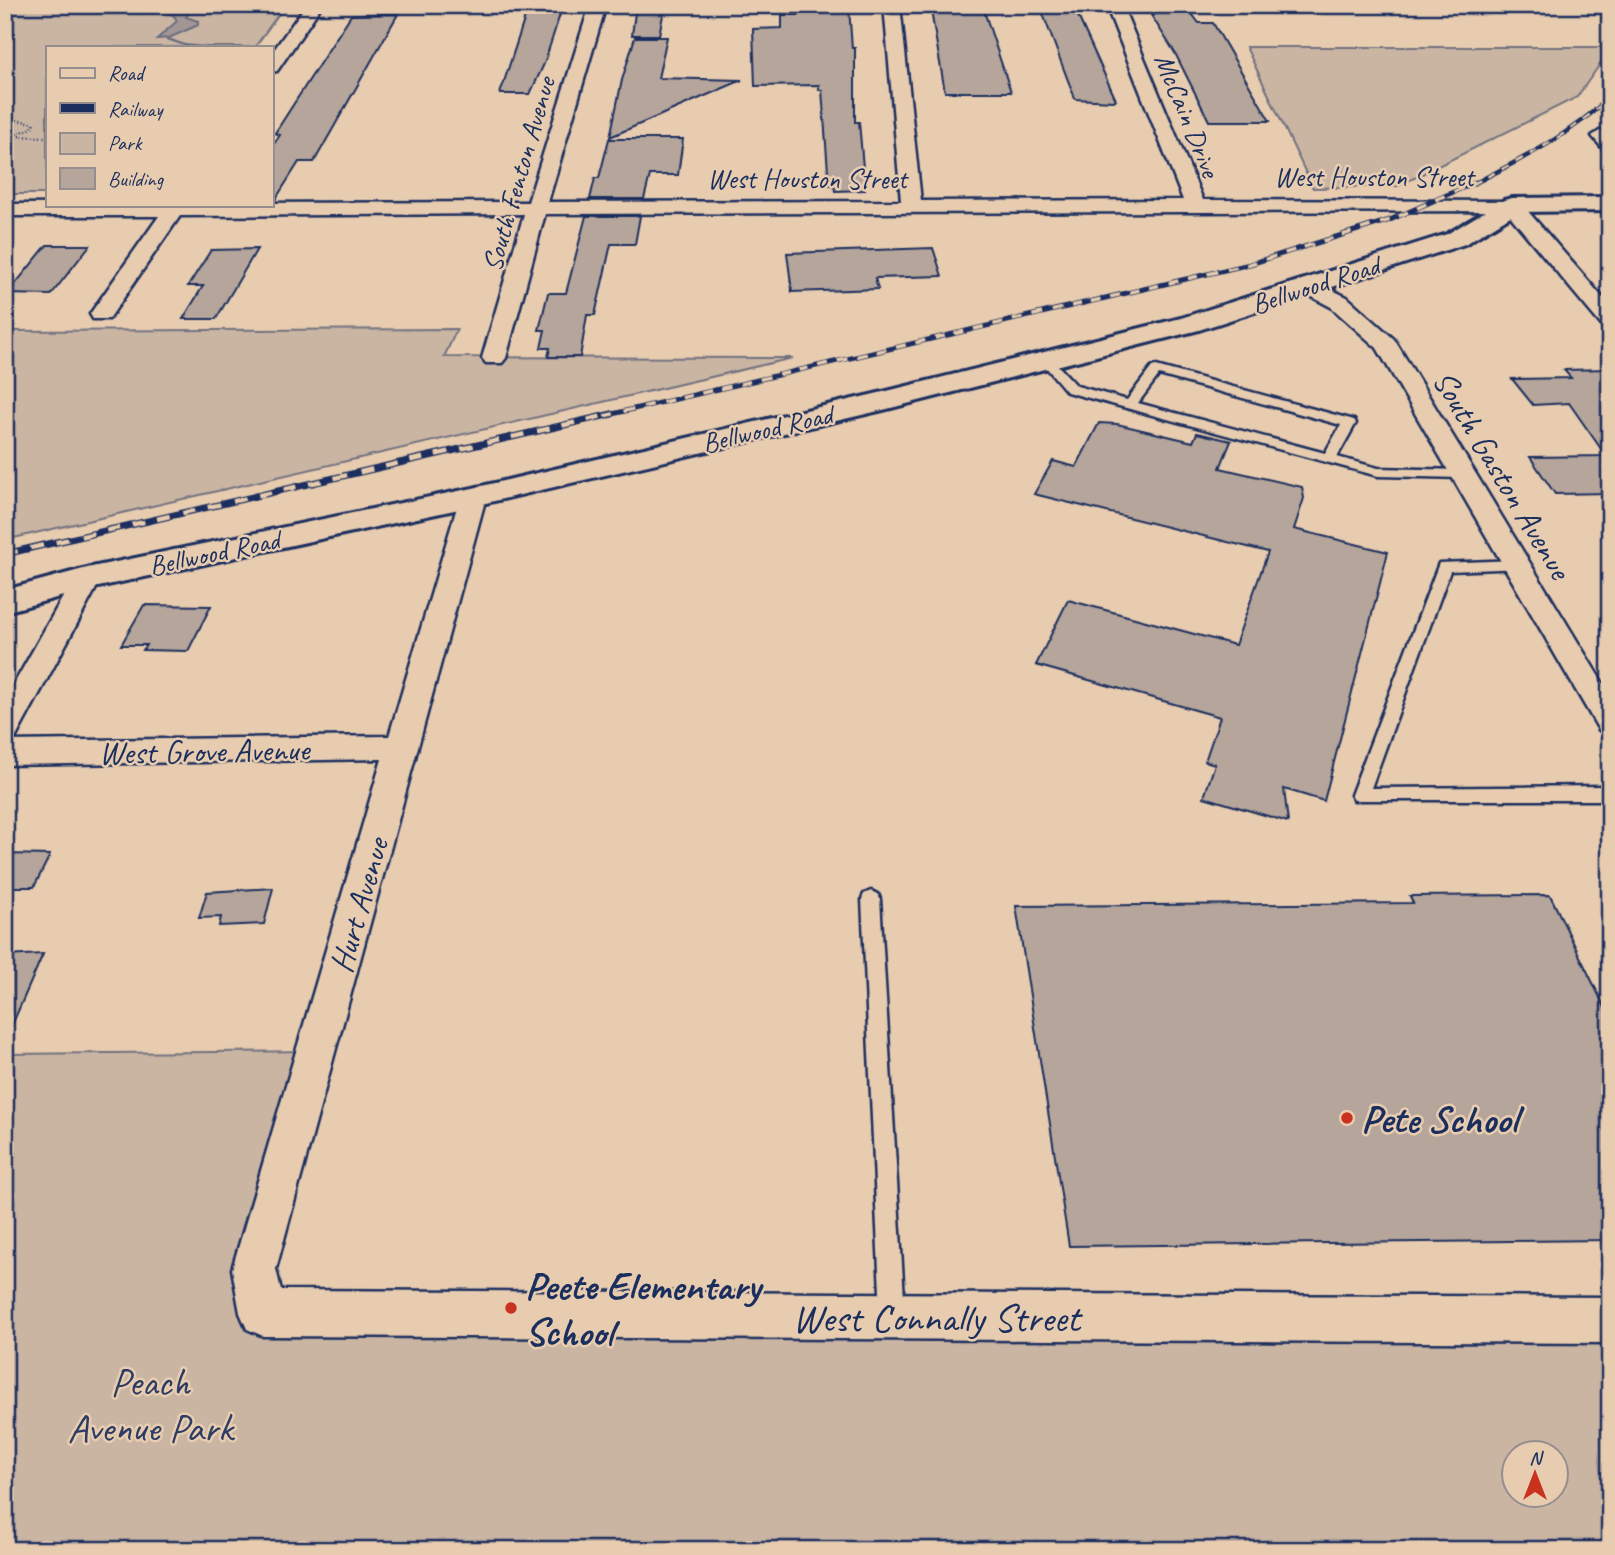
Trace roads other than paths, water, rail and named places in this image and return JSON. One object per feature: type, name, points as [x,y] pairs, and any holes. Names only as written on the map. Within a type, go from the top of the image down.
[{"type":"street","points":[[273,64],[314,5]]},
{"type":"street","name":"South Fenton Avenue","points":[[494,358],[598,5]]},
{"type":"street","points":[[891,5],[912,207]]},
{"type":"street","name":"McCain Drive","points":[[1114,5],[1195,206]]},
{"type":"street","name":"West Houston Street","points":[[5,210],[176,207],[536,209],[1610,204]]},
{"type":"street","points":[[1513,205],[1610,321]]},
{"type":"street","name":"Bellwood Road","points":[[5,601],[87,579],[473,497],[1190,324],[1457,239],[1513,205]]},
{"type":"street","points":[[101,314],[176,207]]},
{"type":"street","name":"South Gaston Avenue","points":[[1309,286],[1339,302],[1386,344],[1610,722]]},
{"type":"street","name":"Hurt Avenue","points":[[263,1313],[254,1269],[473,497]]},
{"type":"street","points":[[5,729],[87,579]]},
{"type":"street","name":"West Grove Avenue","points":[[5,753],[403,747]]},
{"type":"street","name":"West Connally Street","points":[[263,1313],[1610,1320]]},
{"type":"lane","points":[[1046,360],[1072,389],[1130,405],[1378,472],[1462,474]]},
{"type":"lane","points":[[1130,405],[1156,370],[1349,422],[1329,459]]},
{"type":"lane","points":[[1517,565],[1444,566],[1360,795],[1610,793]]},
{"type":"lane","points":[[871,899],[893,1316]]},
{"type":"waterway","points":[[166,38],[184,45],[200,46]]},
{"type":"railway","points":[[1473,184],[1561,135],[1610,97]]},
{"type":"railway","points":[[604,416],[1250,264],[1390,220],[1476,182]]},
{"type":"railway","points":[[5,554],[612,414]]},
{"type":"place","name":"Pete School","points":[[1347,1118]]},
{"type":"place","name":"Peete Elementary School","points":[[511,1308]]},
{"type":"park label","name":"Peach Avenue Park","points":[[150,1404]]}]
